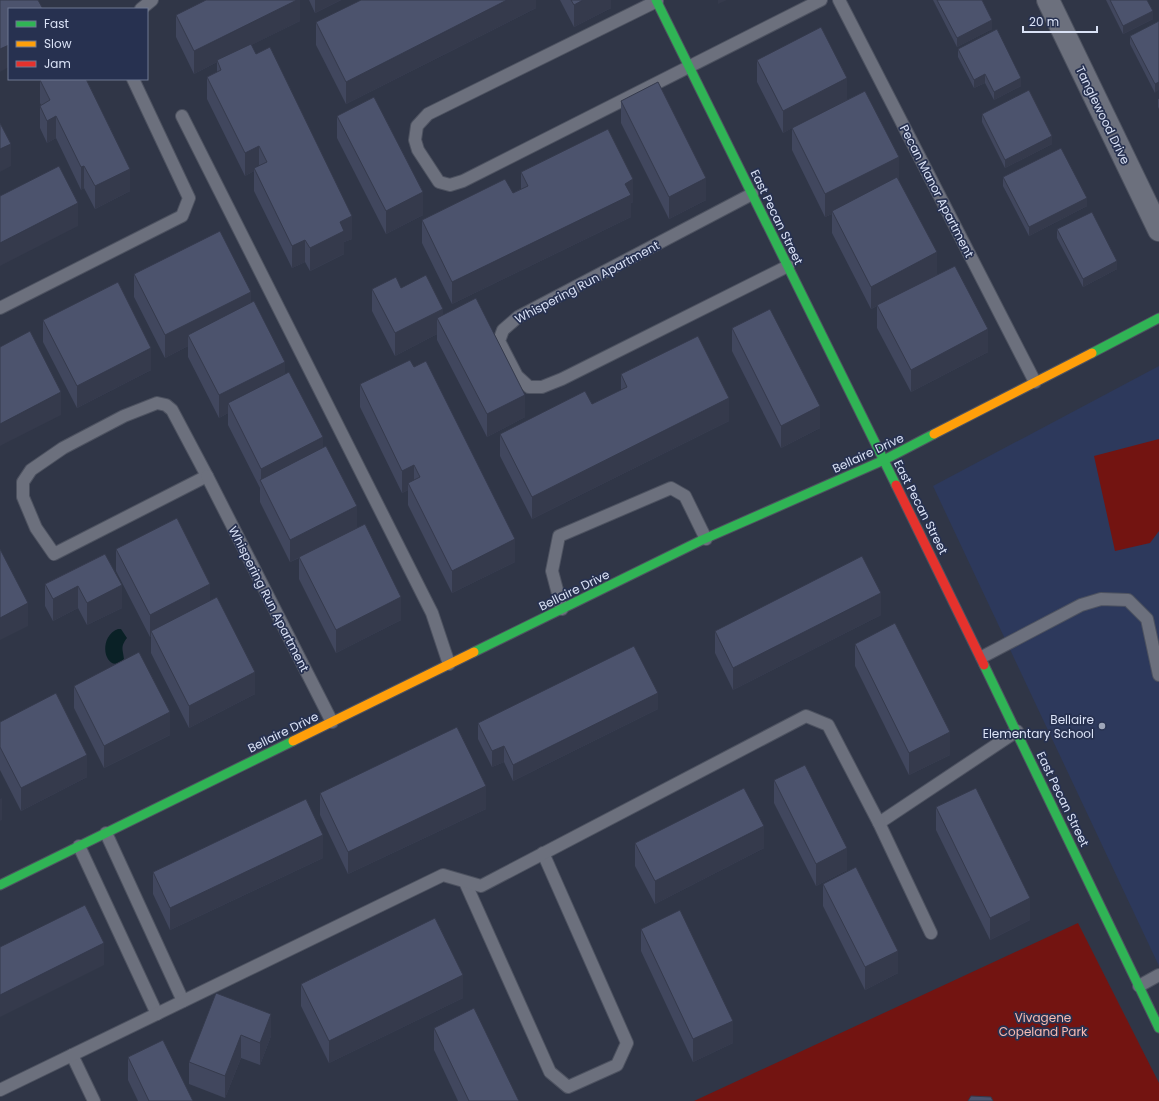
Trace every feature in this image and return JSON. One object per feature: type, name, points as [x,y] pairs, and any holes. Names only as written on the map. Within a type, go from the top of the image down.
[{"type":"street","name":"East Pecan Street","points":[[657,0],[982,657],[1159,1028]]},
{"type":"street","name":"Tanglewood Drive","points":[[1048,0],[1159,230]]},
{"type":"street","name":"Bellaire Drive","points":[[0,885],[706,539],[884,460],[1159,318]]},
{"type":"lane","points":[[142,8],[152,0]]},
{"type":"lane","points":[[657,0],[428,114],[417,126],[415,140],[418,150],[439,182],[450,184],[463,181],[821,0]]},
{"type":"lane","name":"Pecan Manor Apartment","points":[[839,0],[1035,382]]},
{"type":"lane","points":[[0,308],[182,216],[189,198],[133,80]]},
{"type":"lane","points":[[182,116],[432,613],[449,664]]},
{"type":"lane","name":"Whispering Run Apartment","points":[[752,194],[518,317],[503,330],[499,341],[517,376],[528,387],[542,387],[562,379],[788,266]]},
{"type":"lane","name":"Whispering Run Apartment","points":[[207,476],[54,554],[36,528],[23,497],[23,482],[31,470],[63,448],[124,416],[157,403],[172,410],[207,476],[332,722]]},
{"type":"lane","points":[[562,609],[552,571],[559,536],[671,488],[684,496],[706,539]]},
{"type":"lane","points":[[982,657],[1081,605],[1101,599],[1128,600],[1147,619],[1159,675]]},
{"type":"lane","points":[[0,1090],[443,875],[481,886],[806,716],[828,725],[879,823],[931,933]]},
{"type":"lane","points":[[879,823],[1017,731]]},
{"type":"lane","points":[[106,833],[183,1001]]},
{"type":"lane","points":[[79,846],[157,1014]]},
{"type":"lane","points":[[465,882],[550,1072],[568,1087],[617,1065],[627,1043],[543,853]]},
{"type":"lane","points":[[1139,986],[1159,975]]},
{"type":"lane","points":[[72,1055],[94,1101]]},
{"type":"shaded area","name":"Bellaire Elementary School","points":[[1159,366],[1159,966],[933,486]]},
{"type":"shaded area","points":[[118,629],[121,629],[127,638],[123,646],[124,659],[118,663],[113,663],[109,660],[106,654],[105,647],[111,634]]},
{"type":"green space","points":[[1159,439],[1159,531],[1150,543],[1115,551],[1094,456]]},
{"type":"green space","name":"Vivagene Copeland Park","points":[[1078,923],[1159,1083],[1159,1101],[694,1101]]},
{"type":"building","points":[[0,0],[38,0],[42,8],[8,8],[8,45],[0,49]]},
{"type":"building","points":[[206,0],[297,0],[194,51],[176,15]]},
{"type":"building","points":[[361,0],[507,0],[346,82],[316,22]]},
{"type":"building","points":[[571,0],[583,0],[574,5]]},
{"type":"building","points":[[937,0],[982,0],[992,20],[957,38]]},
{"type":"building","points":[[1110,0],[1147,0],[1153,11],[1123,26]]},
{"type":"building","points":[[1159,21],[1159,82],[1155,84],[1130,36]]},
{"type":"building","points":[[821,27],[847,78],[783,111],[757,60]]},
{"type":"building","points":[[997,29],[1021,78],[994,92],[985,74],[974,80],[958,49]]},
{"type":"building","points":[[251,44],[256,54],[270,47],[352,216],[340,222],[344,231],[310,248],[305,240],[292,246],[254,168],[267,162],[259,146],[245,153],[207,77],[221,70],[217,60]]},
{"type":"building","points":[[40,80],[86,80],[130,169],[95,186],[84,166],[81,167],[56,116],[47,121],[40,106],[50,100]]},
{"type":"building","points":[[658,82],[706,178],[669,197],[621,101]]},
{"type":"building","points":[[1029,90],[1052,136],[1005,160],[982,114]]},
{"type":"building","points":[[865,91],[899,157],[825,194],[792,128]]},
{"type":"building","points":[[374,97],[423,192],[386,211],[337,116]]},
{"type":"building","points":[[0,123],[11,144],[0,149]]},
{"type":"building","points":[[608,129],[633,179],[625,184],[631,195],[452,282],[422,220],[505,179],[513,193],[528,186],[521,172]]},
{"type":"building","points":[[1061,148],[1087,198],[1029,227],[1003,177]]},
{"type":"building","points":[[59,166],[78,203],[0,243],[0,196]]},
{"type":"building","points":[[897,177],[937,252],[871,287],[832,211]]},
{"type":"building","points":[[1092,212],[1117,261],[1083,279],[1057,229]]},
{"type":"building","points":[[220,231],[251,292],[165,335],[134,274]]},
{"type":"building","points":[[955,266],[988,329],[911,370],[877,305]]},
{"type":"building","points":[[426,275],[443,309],[395,333],[372,289],[396,277],[401,288]]},
{"type":"building","points":[[118,282],[151,348],[77,386],[43,320]]},
{"type":"building","points":[[476,298],[525,395],[487,414],[437,318]]},
{"type":"building","points":[[254,301],[285,362],[219,395],[188,335]]},
{"type":"building","points":[[770,309],[820,406],[781,426],[732,328]]},
{"type":"building","points":[[30,331],[61,392],[0,424],[0,347]]},
{"type":"building","points":[[698,336],[729,398],[532,497],[500,434],[585,391],[592,404],[627,387],[621,374]]},
{"type":"building","points":[[410,360],[414,367],[426,361],[515,539],[452,571],[408,483],[420,477],[414,465],[402,471],[360,384]]},
{"type":"building","points":[[289,372],[323,437],[261,469],[228,403]]},
{"type":"building","points":[[326,446],[357,506],[290,540],[260,480]]},
{"type":"building","points":[[177,518],[210,584],[150,615],[116,549]]},
{"type":"building","points":[[365,524],[401,597],[336,630],[299,557]]},
{"type":"building","points":[[0,549],[28,603],[0,618]]},
{"type":"building","points":[[105,554],[122,585],[87,603],[78,586],[53,599],[45,584]]},
{"type":"building","points":[[862,556],[881,593],[733,668],[715,631]]},
{"type":"building","points":[[217,597],[255,672],[189,706],[151,631]]},
{"type":"building","points":[[895,623],[950,732],[909,753],[855,644]]},
{"type":"building","points":[[634,646],[658,693],[513,765],[504,746],[492,751],[478,723]]},
{"type":"building","points":[[139,652],[170,712],[104,746],[74,686]]},
{"type":"building","points":[[56,693],[87,755],[21,788],[0,747],[0,722]]},
{"type":"building","points":[[457,727],[486,786],[348,852],[320,793]]},
{"type":"building","points":[[805,765],[847,848],[816,864],[774,780]]},
{"type":"building","points":[[744,788],[764,826],[655,881],[635,843]]},
{"type":"building","points":[[976,788],[1030,898],[990,918],[936,807]]},
{"type":"building","points":[[306,799],[323,835],[170,908],[153,872]]},
{"type":"building","points":[[856,867],[898,951],[865,967],[823,884]]},
{"type":"building","points":[[85,905],[104,943],[0,995],[0,947]]},
{"type":"building","points":[[680,910],[733,1021],[693,1039],[641,929]]},
{"type":"building","points":[[435,918],[463,975],[329,1041],[301,984]]},
{"type":"building","points":[[216,993],[271,1014],[260,1043],[241,1035],[225,1076],[189,1062]]},
{"type":"building","points":[[474,1008],[519,1101],[469,1101],[434,1028]]},
{"type":"building","points":[[163,1040],[193,1101],[149,1101],[128,1057]]},
{"type":"building","points":[[971,1096],[991,1097],[993,1101],[968,1101]]},
{"type":"traffic: fast","points":[[656,0],[896,485]]},
{"type":"traffic: fast","points":[[1092,353],[1159,318]]},
{"type":"traffic: fast","points":[[474,652],[702,540],[884,460],[934,434]]},
{"type":"traffic: fast","points":[[984,665],[1159,1028]]},
{"type":"traffic: fast","points":[[0,885],[293,741]]},
{"type":"traffic: slow","points":[[934,434],[1092,353]]},
{"type":"traffic: slow","points":[[293,741],[474,652]]},
{"type":"traffic: jam","points":[[896,485],[984,665]]},
{"type":"place","name":"Bellaire Elementary School","points":[[1102,726]]}]
